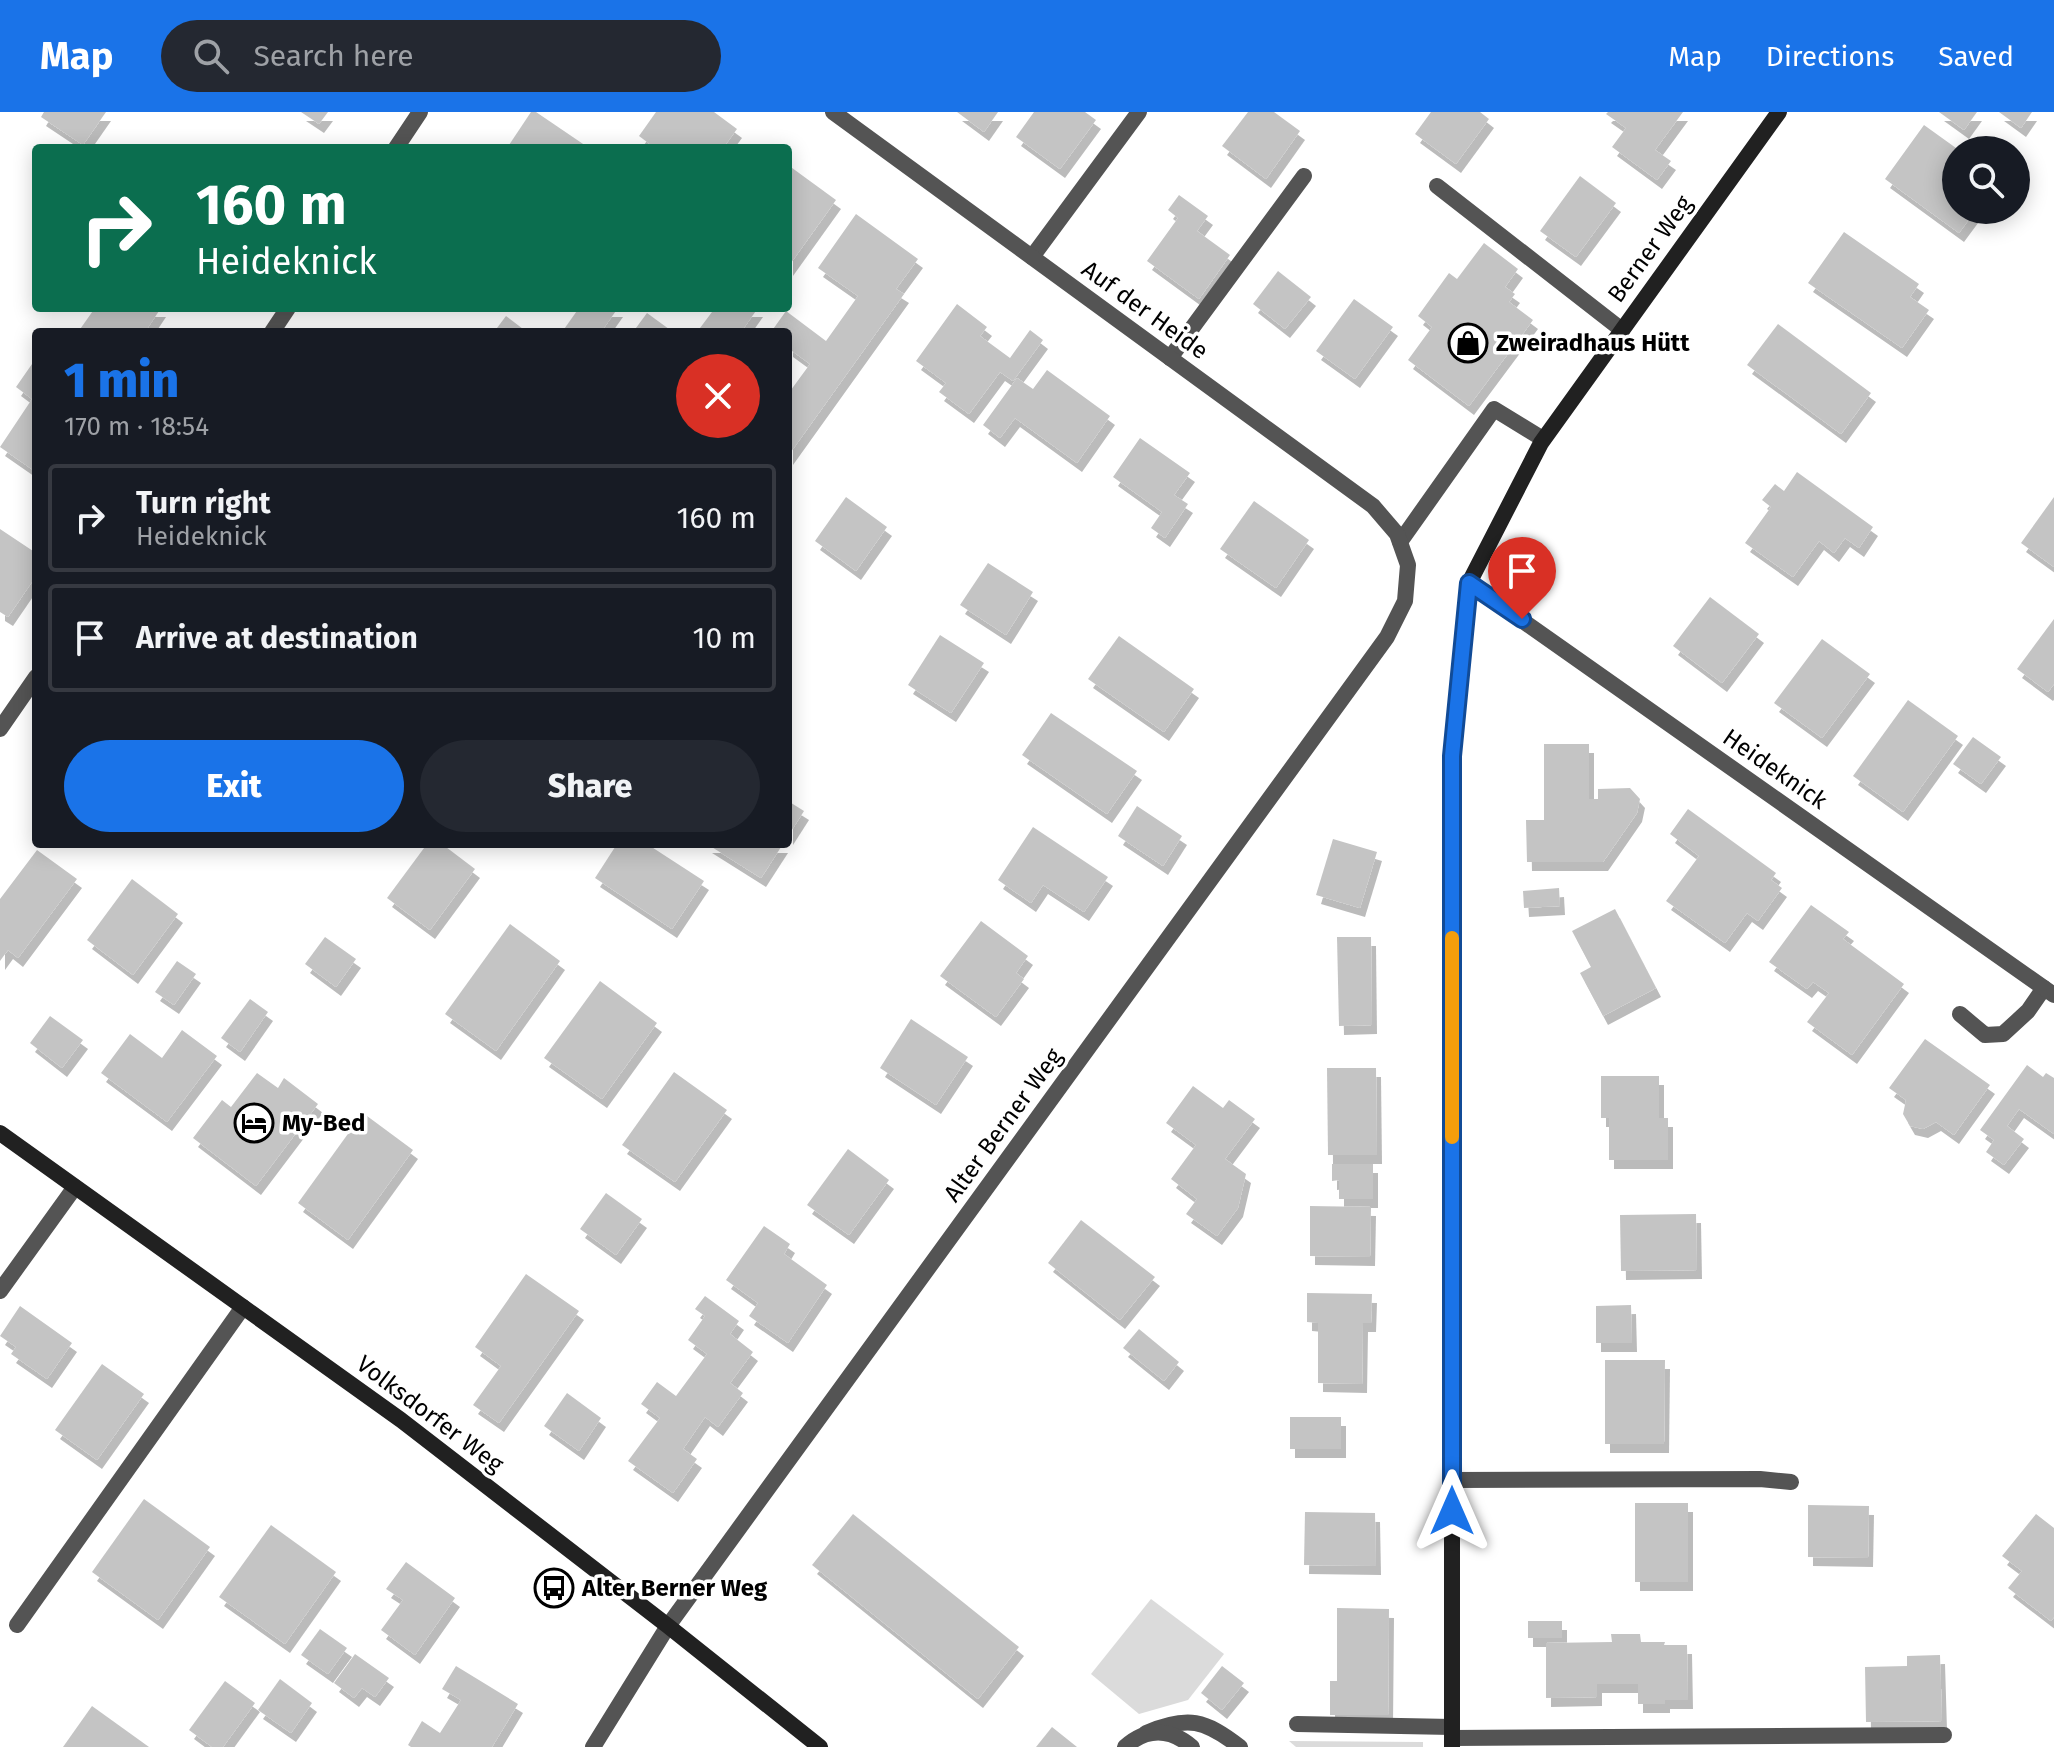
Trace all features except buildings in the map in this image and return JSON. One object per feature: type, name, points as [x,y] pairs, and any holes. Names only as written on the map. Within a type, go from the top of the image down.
[{"type":"street","points":[[399,144],[420,112]]},
{"type":"street","name":"Auf der Heide","points":[[833,112],[1373,506],[1397,534],[1408,565]]},
{"type":"street","points":[[1032,257],[1139,112]]},
{"type":"street","name":"Berner Weg","points":[[1469,583],[1543,439],[1779,112]]},
{"type":"street","points":[[1170,358],[1304,176]]},
{"type":"street","points":[[1437,186],[1622,330]]},
{"type":"street","points":[[1400,542],[1494,409],[1543,439]]},
{"type":"street","name":"Alter Berner Weg","points":[[593,1747],[668,1626],[1387,637],[1405,601],[1408,565]]},
{"type":"street","points":[[1452,1737],[1452,756],[1469,583]]},
{"type":"street","name":"Heideknick","points":[[1469,583],[2049,991]]},
{"type":"street","points":[[0,729],[32,683]]},
{"type":"street","points":[[1960,1014],[1985,1035],[2003,1034],[2049,991]]},
{"type":"street","name":"Volksdorfer Weg","points":[[0,1133],[401,1420],[820,1747]]},
{"type":"street","points":[[0,1291],[75,1187]]},
{"type":"street","points":[[17,1625],[243,1307]]},
{"type":"street","points":[[1452,1480],[1760,1479],[1791,1482]]},
{"type":"street","points":[[1125,1747],[1146,1733],[1167,1724],[1183,1722],[1199,1723],[1215,1729],[1240,1747]]},
{"type":"street","points":[[1297,1724],[1452,1737],[1944,1735]]},
{"type":"street","points":[[1146,1733],[1164,1733],[1192,1747]]},
{"type":"shaded area","points":[[1151,1599],[1224,1654],[1188,1700],[1139,1714],[1091,1674]]},
{"type":"shaded area","points":[[1289,1741],[1423,1742],[1423,1747],[1296,1747]]},
{"type":"slow traffic","points":[[1452,938],[1452,1137]]},
{"type":"place","name":"Zweiradhaus Hütt","points":[[1468,343]]},
{"type":"place","name":"My-Bed","points":[[254,1123]]},
{"type":"place","name":"Alter Berner Weg","points":[[554,1588]]},
{"type":"route","points":[[1452,1511],[1452,756],[1469,583],[1522,619]]}]
